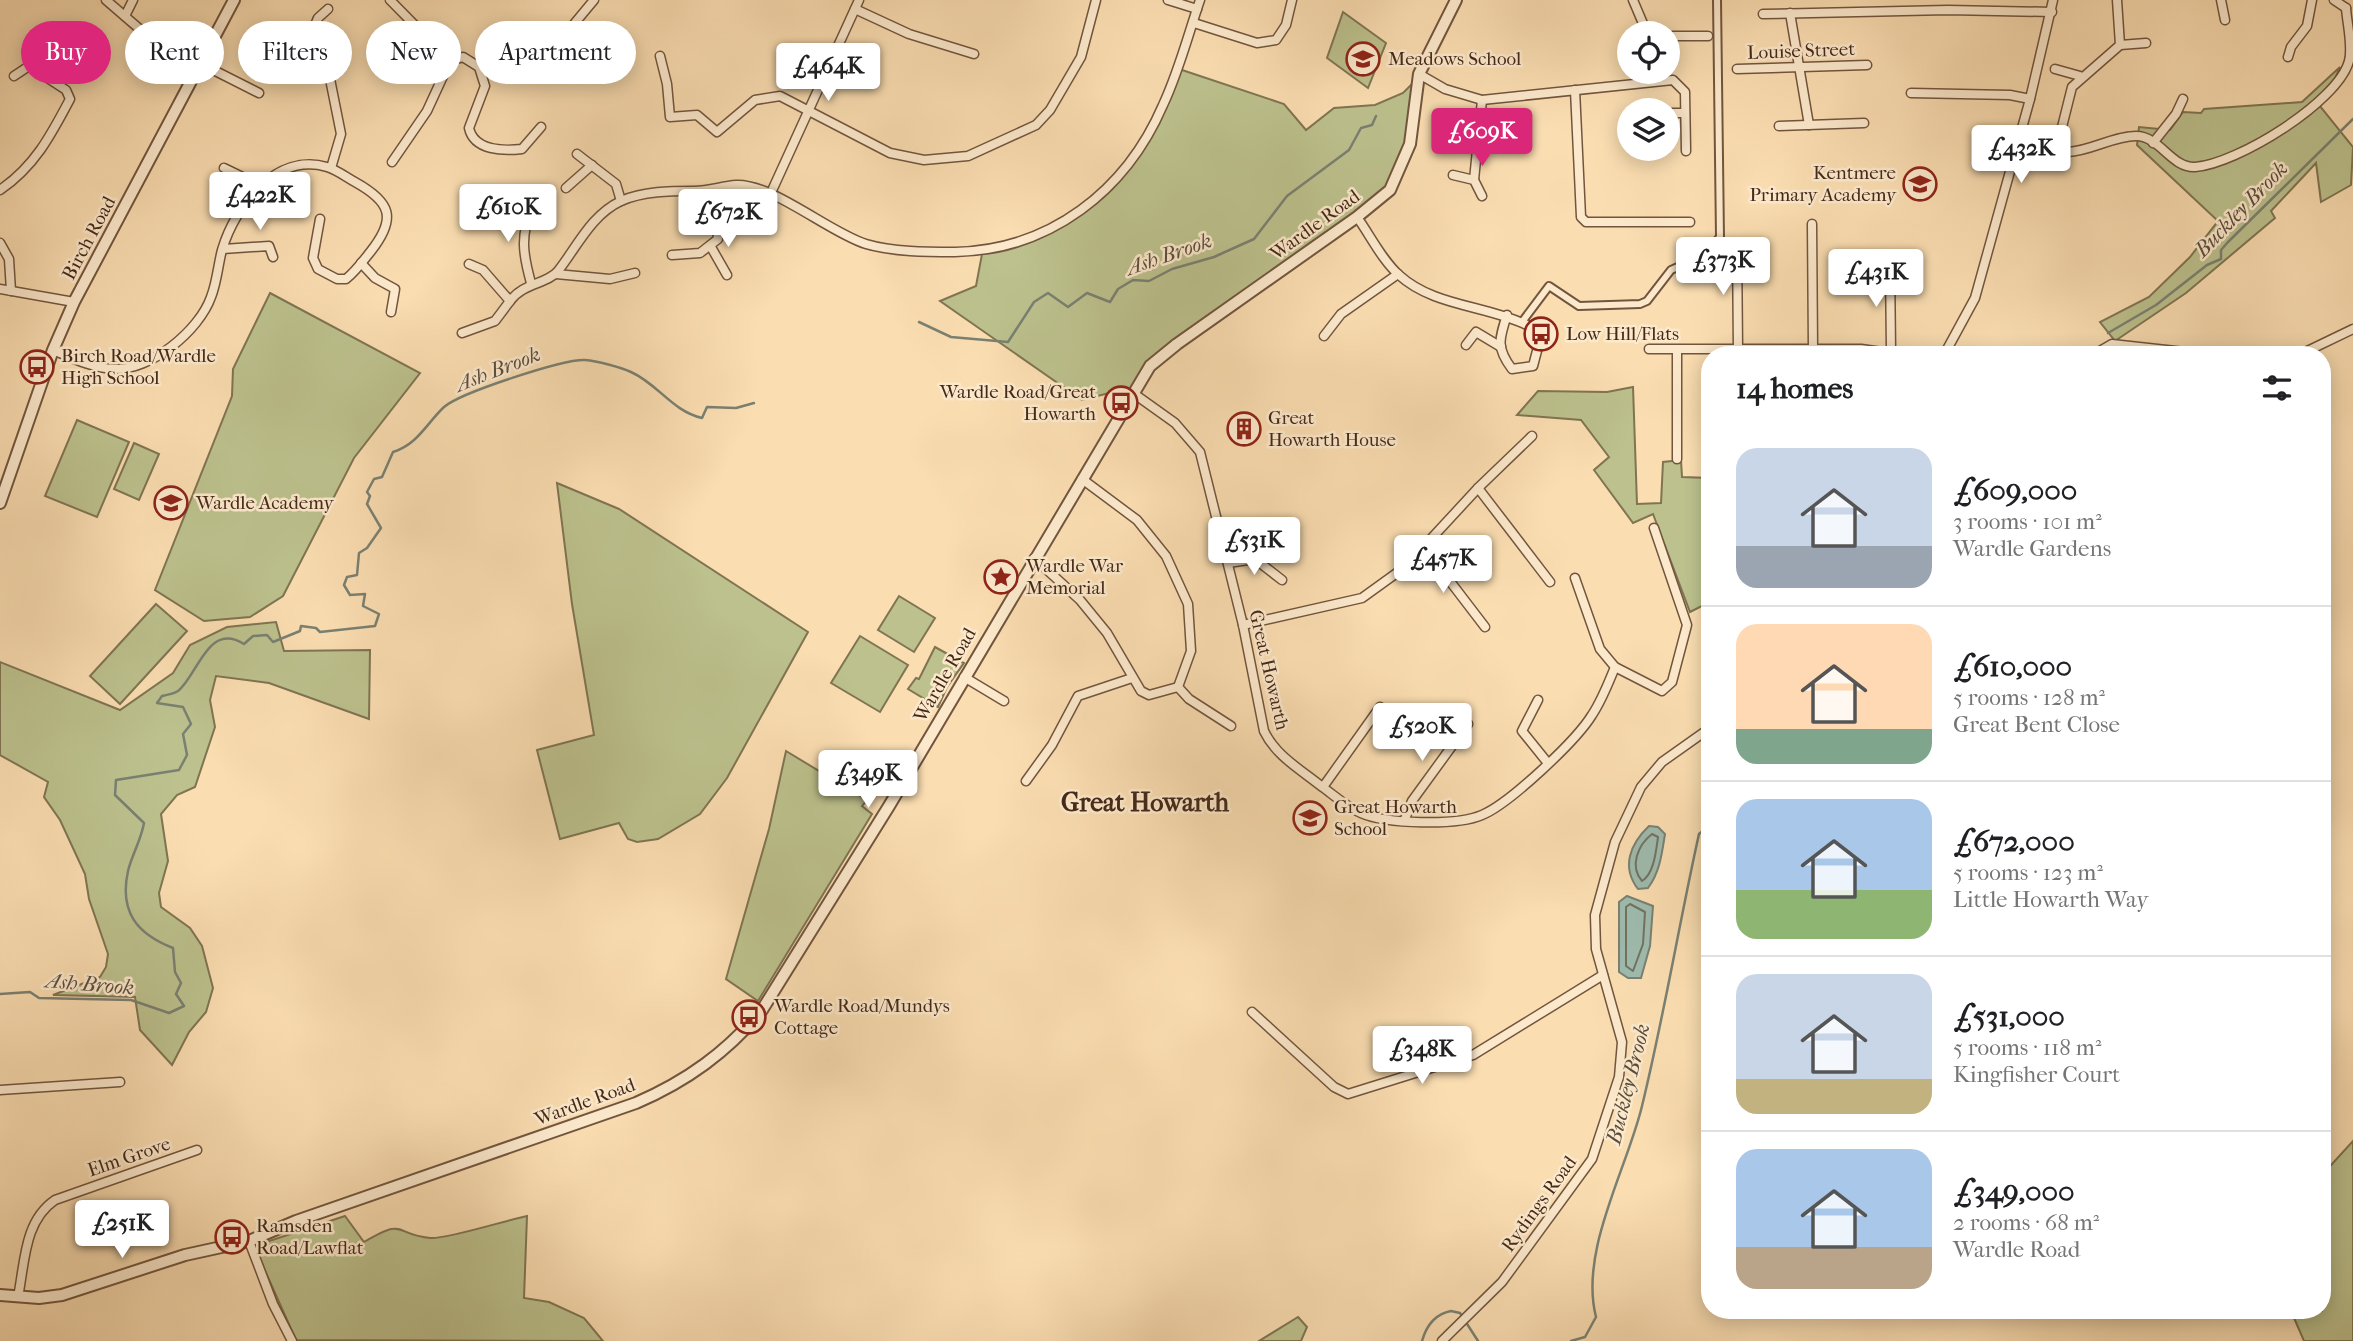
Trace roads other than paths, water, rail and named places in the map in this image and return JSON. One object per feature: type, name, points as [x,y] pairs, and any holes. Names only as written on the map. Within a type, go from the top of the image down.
[{"type":"street","points":[[106,0],[131,21]]},
{"type":"street","points":[[125,16],[133,0]]},
{"type":"street","name":"Birch Road","points":[[223,21],[234,0]]},
{"type":"street","points":[[390,0],[411,21]]},
{"type":"street","points":[[576,21],[594,0]]},
{"type":"street","points":[[770,195],[859,0]]},
{"type":"street","points":[[660,56],[667,84],[670,117],[696,116],[717,132],[755,100],[780,96],[890,153],[924,160],[968,156],[1036,125],[1050,110],[1081,57],[1097,0]]},
{"type":"street","points":[[556,274],[596,219],[621,201],[660,191],[713,191],[737,185],[770,195],[866,244],[925,252],[989,251],[1015,244],[1069,219],[1114,184],[1140,147],[1164,105],[1198,5],[1168,0]]},
{"type":"street","points":[[1194,23],[1257,43],[1276,40],[1286,25],[1292,0]]},
{"type":"street","name":"Wardle Road","points":[[0,1295],[62,1295],[185,1255],[247,1241],[636,1103],[669,1089],[707,1064],[736,1039],[762,1010],[889,806],[1150,366],[1163,354],[1357,217],[1390,190],[1403,166],[1410,144],[1419,74],[1456,0]]},
{"type":"street","points":[[1633,0],[1642,21]]},
{"type":"street","points":[[1522,322],[1549,286],[1579,306],[1630,306],[1647,301],[1670,271],[1710,249],[1720,237],[1717,0]]},
{"type":"street","points":[[1948,0],[1948,10]]},
{"type":"street","points":[[1949,346],[1975,298],[2030,99],[2053,0]]},
{"type":"street","points":[[2117,0],[2120,45]]},
{"type":"street","points":[[2221,0],[2225,20]]},
{"type":"street","points":[[2288,57],[2291,47],[2307,26],[2312,0]]},
{"type":"street","points":[[2015,152],[2069,152],[2138,135],[2153,143],[2177,163],[2195,167],[2257,144],[2314,107],[2335,89],[2350,60],[2350,6],[2334,0]]},
{"type":"street","points":[[328,9],[318,18],[309,39],[315,53],[328,68],[341,134],[331,168]]},
{"type":"street","points":[[855,9],[909,34],[974,54]]},
{"type":"street","points":[[1763,14],[1948,10],[2052,12]]},
{"type":"street","points":[[1790,13],[1809,125]]},
{"type":"street","points":[[1680,36],[1708,36]]},
{"type":"street","points":[[2056,151],[2072,87],[2080,76],[2120,45],[2146,43]]},
{"type":"street","points":[[461,58],[479,67],[485,86],[469,128],[476,140],[492,149],[522,149],[541,127]]},
{"type":"street","name":"Louise Street","points":[[1737,69],[1867,65]]},
{"type":"street","points":[[2055,69],[2080,76]]},
{"type":"street","points":[[14,76],[21,71]]},
{"type":"street","points":[[224,74],[259,93]]},
{"type":"street","points":[[1419,74],[1445,89],[1482,100],[1629,84]]},
{"type":"street","points":[[0,190],[20,176],[43,150],[70,99],[66,90],[57,84]]},
{"type":"street","name":"Birch Road","points":[[0,503],[53,350],[74,302],[189,84]]},
{"type":"street","points":[[392,162],[427,111],[439,84]]},
{"type":"street","points":[[1680,84],[1685,92],[1686,151]]},
{"type":"street","points":[[1575,90],[1581,217],[1586,222],[1690,222]]},
{"type":"street","points":[[1911,93],[2010,95],[2030,99]]},
{"type":"street","points":[[2153,143],[2176,114],[2183,99]]},
{"type":"street","points":[[1482,100],[1475,180],[1482,196]]},
{"type":"street","points":[[1680,113],[1685,113]]},
{"type":"street","points":[[1779,126],[1864,123]]},
{"type":"street","points":[[577,154],[616,184],[621,201]]},
{"type":"street","points":[[53,350],[97,367],[116,369],[137,366],[152,360],[189,330],[211,299],[223,248],[234,221],[261,186],[277,172],[294,165],[314,163],[331,168],[384,202],[388,216],[381,238],[346,279],[337,279],[317,269],[313,258],[320,219]]},
{"type":"street","points":[[566,188],[592,165]]},
{"type":"street","points":[[224,168],[261,186]]},
{"type":"street","points":[[1453,175],[1475,180]]},
{"type":"street","points":[[671,255],[700,253],[718,239],[713,191]]},
{"type":"street","points":[[531,283],[522,253],[524,228],[533,207]]},
{"type":"street","points":[[1357,217],[1398,275],[1435,298],[1507,316],[1529,326],[1538,347],[1533,366],[1512,369],[1502,355],[1500,337],[1507,316]]},
{"type":"street","points":[[1812,224],[1812,346]]},
{"type":"street","points":[[0,243],[9,259],[11,291]]},
{"type":"street","points":[[1737,243],[1738,346]]},
{"type":"street","points":[[223,248],[269,246],[273,257]]},
{"type":"street","points":[[711,247],[727,275]]},
{"type":"street","points":[[361,263],[375,278],[395,289],[391,312]]},
{"type":"street","points":[[469,264],[483,270],[510,301]]},
{"type":"street","points":[[1890,266],[1891,346]]},
{"type":"street","points":[[462,333],[495,321],[517,291],[556,274],[610,279],[635,273]]},
{"type":"street","points":[[1324,336],[1341,314],[1398,275]]},
{"type":"street","points":[[0,289],[74,302]]},
{"type":"street","points":[[2318,346],[2353,330]]},
{"type":"street","points":[[1466,345],[1476,332],[1501,347]]},
{"type":"street","points":[[2109,346],[2130,346]]},
{"type":"street","points":[[1649,349],[1701,351]]},
{"type":"street","points":[[1677,351],[1677,458]]},
{"type":"street","name":"Great Howarth","points":[[1133,393],[1175,423],[1200,452],[1228,563],[1264,731],[1271,746],[1322,787],[1361,813],[1405,820],[1453,823],[1484,814],[1547,762],[1591,717],[1615,667]]},
{"type":"street","points":[[1242,625],[1362,598],[1405,567],[1478,488],[1532,436]]},
{"type":"street","points":[[1082,479],[1137,520],[1166,556],[1188,604],[1191,651],[1178,687]]},
{"type":"street","points":[[1478,488],[1550,582]]},
{"type":"street","points":[[1576,578],[1600,649],[1615,667],[1662,691],[1672,682],[1686,636],[1686,618],[1654,528]]},
{"type":"street","points":[[1423,547],[1485,627]]},
{"type":"street","points":[[1034,558],[1080,600],[1107,634],[1141,691],[1149,695],[1178,687]]},
{"type":"street","points":[[1228,563],[1255,559],[1282,580]]},
{"type":"street","points":[[964,677],[1004,701]]},
{"type":"street","points":[[1026,781],[1052,744],[1078,696],[1132,678]]},
{"type":"street","points":[[1178,687],[1189,699],[1231,726]]},
{"type":"street","points":[[1538,700],[1522,731],[1547,762]]},
{"type":"street","points":[[1322,787],[1380,707]]},
{"type":"street","points":[[1405,820],[1412,802],[1468,724]]},
{"type":"street","name":"Rydings Road","points":[[1442,1341],[1458,1322],[1502,1282],[1592,1158],[1619,1077],[1622,1042],[1596,949],[1595,915],[1615,842],[1642,787],[1662,762],[1701,735]]},
{"type":"street","points":[[1252,1012],[1334,1087],[1348,1094],[1473,1055],[1603,975]]},
{"type":"street","points":[[0,1090],[120,1082]]},
{"type":"street","name":"Elm Grove","points":[[18,1297],[33,1222],[41,1209],[55,1200],[197,1150]]},
{"type":"street","points":[[247,1241],[284,1329],[292,1341]]},
{"type":"water","points":[[1649,826],[1658,827],[1665,834],[1663,848],[1652,882],[1648,888],[1638,889],[1630,872],[1630,856],[1637,840]]},
{"type":"water","points":[[1627,896],[1653,906],[1650,946],[1641,978],[1628,978],[1619,972],[1619,902]]},
{"type":"waterway","name":"Ash Brook","points":[[919,322],[951,337],[1008,342],[1034,302],[1048,293],[1068,307],[1087,293],[1110,302],[1118,289],[1133,280],[1149,281],[1172,269],[1214,257],[1254,239],[1287,196],[1349,150],[1361,128],[1372,125],[1376,116]]},
{"type":"waterway","name":"Buckley Brook","points":[[2108,333],[2156,305],[2207,265],[2221,259],[2221,250],[2228,242],[2353,119]]},
{"type":"waterway","name":"Ash Brook","points":[[0,994],[30,992],[39,998],[131,1000],[169,1013],[184,1006],[176,994],[181,983],[175,972],[173,948],[150,936],[134,920],[129,910],[126,898],[128,871],[144,823],[115,795],[116,780],[179,770],[187,755],[183,734],[191,724],[183,707],[157,703],[162,696],[178,691],[205,653],[221,639],[232,639],[244,644],[253,636],[267,635],[273,642],[300,631],[301,626],[316,628],[320,632],[375,626],[379,614],[363,606],[365,594],[350,595],[344,585],[347,577],[357,575],[359,553],[367,548],[381,528],[367,504],[370,496],[367,492],[374,479],[382,477],[393,452],[415,439],[444,407],[512,378],[585,360],[631,372],[682,410],[702,418],[707,407],[736,408],[754,403]]},
{"type":"waterway","name":"Buckley Brook","points":[[1571,1341],[1585,1337],[1596,1317],[1592,1292],[1599,1238],[1642,1106],[1701,832]]},
{"type":"waterway","name":"Buckley Brook","points":[[1422,1341],[1432,1322],[1451,1311],[1460,1313],[1478,1341]]},
{"type":"place","name":"Meadows School","points":[[1363,59]]},
{"type":"place","name":"Kentmere Primary Academy","points":[[1920,184]]},
{"type":"place","name":"Low Hill/Flats","points":[[1541,334]]},
{"type":"place","name":"Birch Road/Wardle High School","points":[[37,367]]},
{"type":"place","name":"Wardle Road/Great Howarth","points":[[1121,403]]},
{"type":"place","name":"Great Howarth House","points":[[1244,429]]},
{"type":"place","name":"Wardle Academy","points":[[171,503]]},
{"type":"place","name":"Wardle War Memorial","points":[[1001,577]]},
{"type":"place","name":"Great Howarth School","points":[[1310,818]]},
{"type":"place","name":"Wardle Road/Mundys Cottage","points":[[749,1017]]},
{"type":"place","name":"Ramsden Road/Lawflat","points":[[232,1237]]},
{"type":"district","name":"Great Howarth","points":[[1145,802]]}]
